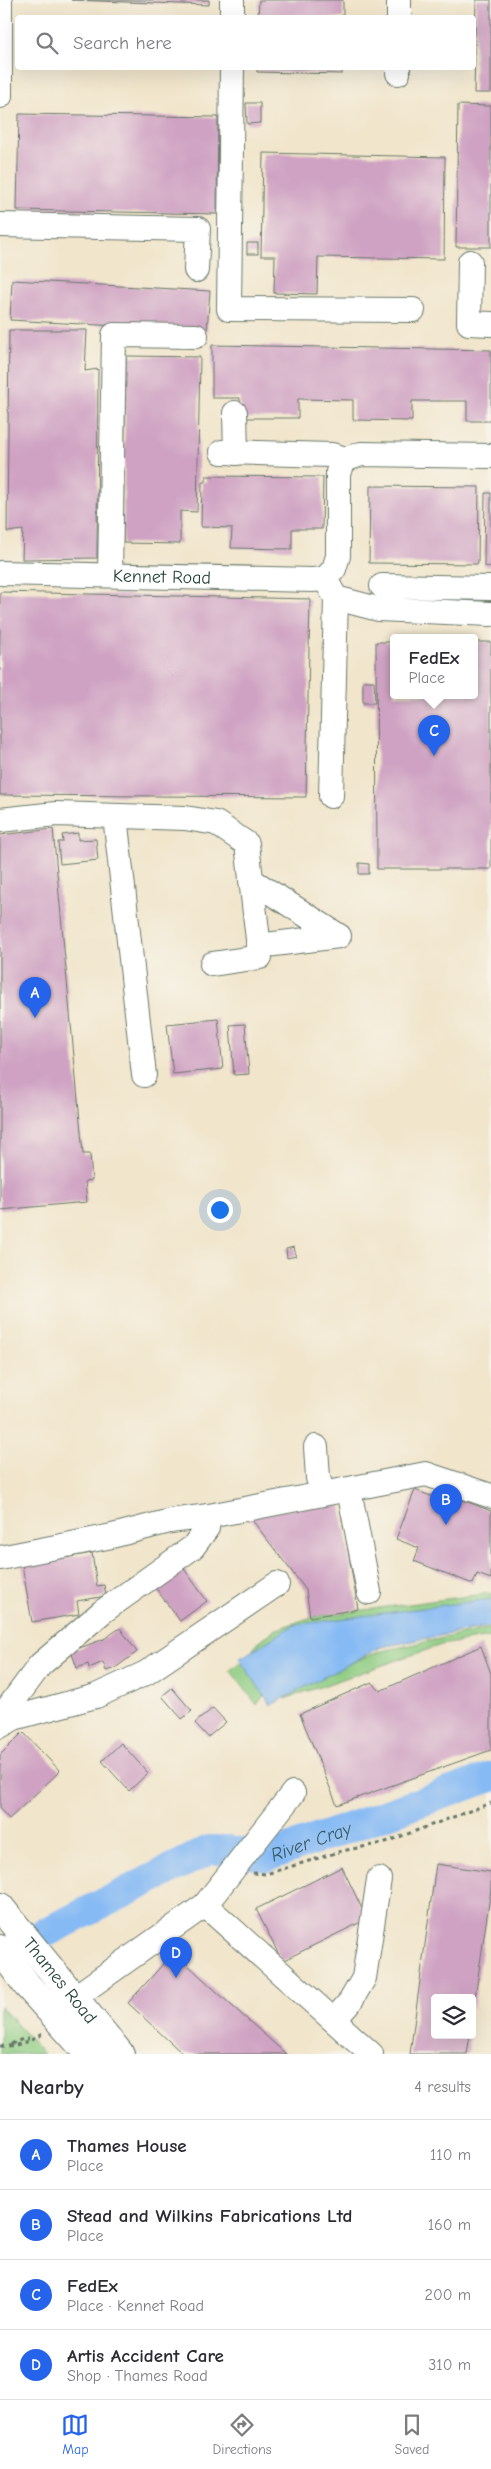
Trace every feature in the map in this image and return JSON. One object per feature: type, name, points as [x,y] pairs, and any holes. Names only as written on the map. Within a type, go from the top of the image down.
[{"type":"main road","name":"Thames Road","points":[[2,1910],[120,2054]]},
{"type":"main road","name":"Thames Road","points":[[0,1949],[27,1985],[89,2054]]},
{"type":"street","points":[[0,0],[9,51],[0,96]]},
{"type":"street","points":[[232,0],[232,15]]},
{"type":"street","points":[[398,15],[399,0]]},
{"type":"street","points":[[232,70],[229,309],[413,310]]},
{"type":"street","points":[[0,225],[198,229],[196,270]]},
{"type":"street","points":[[470,262],[469,323],[491,324]]},
{"type":"street","points":[[110,575],[114,334],[196,336]]},
{"type":"street","points":[[235,413],[229,452],[332,455],[346,459],[361,454],[491,456]]},
{"type":"street","points":[[331,796],[330,588],[338,556],[338,472],[346,459]]},
{"type":"street","name":"Kennet Road","points":[[0,573],[312,580],[330,588],[380,598]]},
{"type":"street","points":[[482,588],[481,614],[380,598],[482,588]]},
{"type":"street","points":[[0,820],[56,814],[185,818],[216,823],[247,844],[260,957],[212,964]]},
{"type":"street","points":[[115,816],[144,1075]]},
{"type":"street","points":[[251,880],[339,936],[258,946]]},
{"type":"street","points":[[316,1447],[318,1478],[323,1493]]},
{"type":"street","points":[[0,1558],[112,1536],[170,1521],[209,1516],[426,1474],[491,1496]]},
{"type":"street","points":[[349,1490],[369,1592]]},
{"type":"street","points":[[0,1719],[40,1665],[102,1612],[193,1547],[207,1528],[209,1516]]},
{"type":"street","points":[[0,1726],[14,1718],[96,1696],[146,1673],[277,1584]]},
{"type":"street","points":[[75,1998],[205,1905],[293,1793]]},
{"type":"street","points":[[334,2020],[350,2002],[364,1978],[379,1879]]},
{"type":"street","points":[[205,1905],[371,2054]]},
{"type":"path","points":[[233,1870],[266,1874],[342,1852],[382,1843],[491,1803]]},
{"type":"path","points":[[0,2046],[36,2038],[46,2030]]},
{"type":"green space","points":[[491,1593],[491,1602],[297,1648],[257,1705],[230,1670],[250,1657],[254,1648],[263,1638],[277,1629],[312,1617]]},
{"type":"green space","points":[[491,1628],[491,1637],[441,1645],[285,1699],[298,1682],[382,1651]]},
{"type":"green space","points":[[491,1762],[491,1772],[383,1809]]},
{"type":"green space","points":[[0,2006],[44,2054],[0,2054]]},
{"type":"water","points":[[491,1599],[491,1626],[381,1647],[271,1705],[239,1659],[294,1625]]},
{"type":"building","points":[[71,0],[209,0],[209,5]]},
{"type":"building","points":[[259,0],[343,0],[343,15],[258,15]]},
{"type":"building","points":[[476,0],[491,0],[491,93],[474,93],[476,70]]},
{"type":"building","points":[[257,70],[342,70],[342,74],[257,72]]},
{"type":"building","points":[[246,103],[260,103],[260,123],[247,124]]},
{"type":"building","points":[[458,105],[491,106],[491,247],[456,247]]},
{"type":"building","points":[[19,114],[218,117],[217,214],[17,210]]},
{"type":"building","points":[[263,153],[445,157],[444,259],[318,257],[317,294],[274,293],[275,256],[261,256]]},
{"type":"building","points":[[247,243],[258,243],[258,254],[247,254]]},
{"type":"building","points":[[12,280],[210,291],[207,331],[10,320]]},
{"type":"building","points":[[9,330],[87,330],[85,371],[98,369],[97,558],[22,559],[23,530],[7,532]]},
{"type":"building","points":[[212,345],[491,350],[491,421],[467,421],[467,401],[412,401],[412,421],[353,420],[353,400],[298,399],[298,418],[240,418],[240,398],[212,398]]},
{"type":"building","points":[[126,356],[200,357],[197,512],[180,511],[180,544],[123,543]]},
{"type":"building","points":[[206,476],[323,477],[322,529],[292,529],[292,549],[231,548],[232,528],[201,527],[202,482],[206,482]]},
{"type":"building","points":[[370,486],[479,487],[478,564],[369,563]]},
{"type":"building","points":[[485,493],[491,493],[491,567],[484,566]]},
{"type":"building","points":[[0,592],[310,599],[306,797],[0,795]]},
{"type":"building","points":[[376,642],[390,642],[390,699],[478,699],[478,642],[491,642],[491,869],[377,869]]},
{"type":"building","points":[[363,681],[374,681],[375,703],[363,703]]},
{"type":"building","points":[[53,829],[83,1154],[90,1154],[92,1180],[85,1181],[87,1202],[0,1210],[0,835]]},
{"type":"building","points":[[78,833],[78,840],[96,839],[98,860],[60,864],[58,842],[63,842],[62,835]]},
{"type":"building","points":[[359,863],[369,864],[369,874],[359,874]]},
{"type":"building","points":[[218,1019],[223,1069],[173,1074],[167,1024]]},
{"type":"building","points":[[245,1024],[249,1074],[234,1075],[230,1025]]},
{"type":"building","points":[[294,1247],[296,1256],[287,1258],[286,1249]]},
{"type":"building","points":[[415,1490],[436,1498],[439,1491],[491,1511],[491,1579],[477,1574],[473,1584],[414,1561],[419,1548],[396,1539]]},
{"type":"building","points":[[340,1501],[358,1609],[310,1617],[306,1590],[249,1516]]},
{"type":"building","points":[[92,1553],[97,1586],[104,1585],[106,1596],[77,1601],[79,1614],[32,1622],[22,1565]]},
{"type":"building","points":[[182,1566],[207,1601],[180,1621],[154,1586]]},
{"type":"building","points":[[120,1628],[137,1652],[115,1668],[106,1671],[103,1662],[89,1668],[88,1664],[77,1668],[71,1651],[104,1639]]},
{"type":"building","points":[[481,1646],[491,1674],[491,1750],[337,1805],[300,1714],[372,1682],[380,1691]]},
{"type":"building","points":[[172,1688],[192,1711],[182,1719],[162,1696]]},
{"type":"building","points":[[213,1708],[226,1722],[208,1737],[195,1723]]},
{"type":"building","points":[[23,1732],[60,1771],[9,1819],[0,1809],[0,1755]]},
{"type":"building","points":[[121,1743],[148,1773],[129,1791],[102,1761]]},
{"type":"building","points":[[436,1864],[491,1872],[491,1889],[476,1994],[431,1994],[431,2039],[469,2039],[467,2054],[410,2054]]},
{"type":"building","points":[[342,1867],[367,1919],[282,1961],[256,1909]]},
{"type":"building","points":[[174,1952],[286,2054],[183,2054],[128,2003]]},
{"type":"waterway","name":"River Cray","points":[[3,1954],[209,1850],[229,1850],[266,1857],[491,1777]]},
{"type":"place","name":"FedEx","points":[[434,756]]},
{"type":"place","name":"Thames House","points":[[35,1018]]},
{"type":"place","name":"Stead and Wilkins Fabrications Ltd","points":[[446,1525]]},
{"type":"place","name":"Artis Accident Care","points":[[176,1978]]}]
